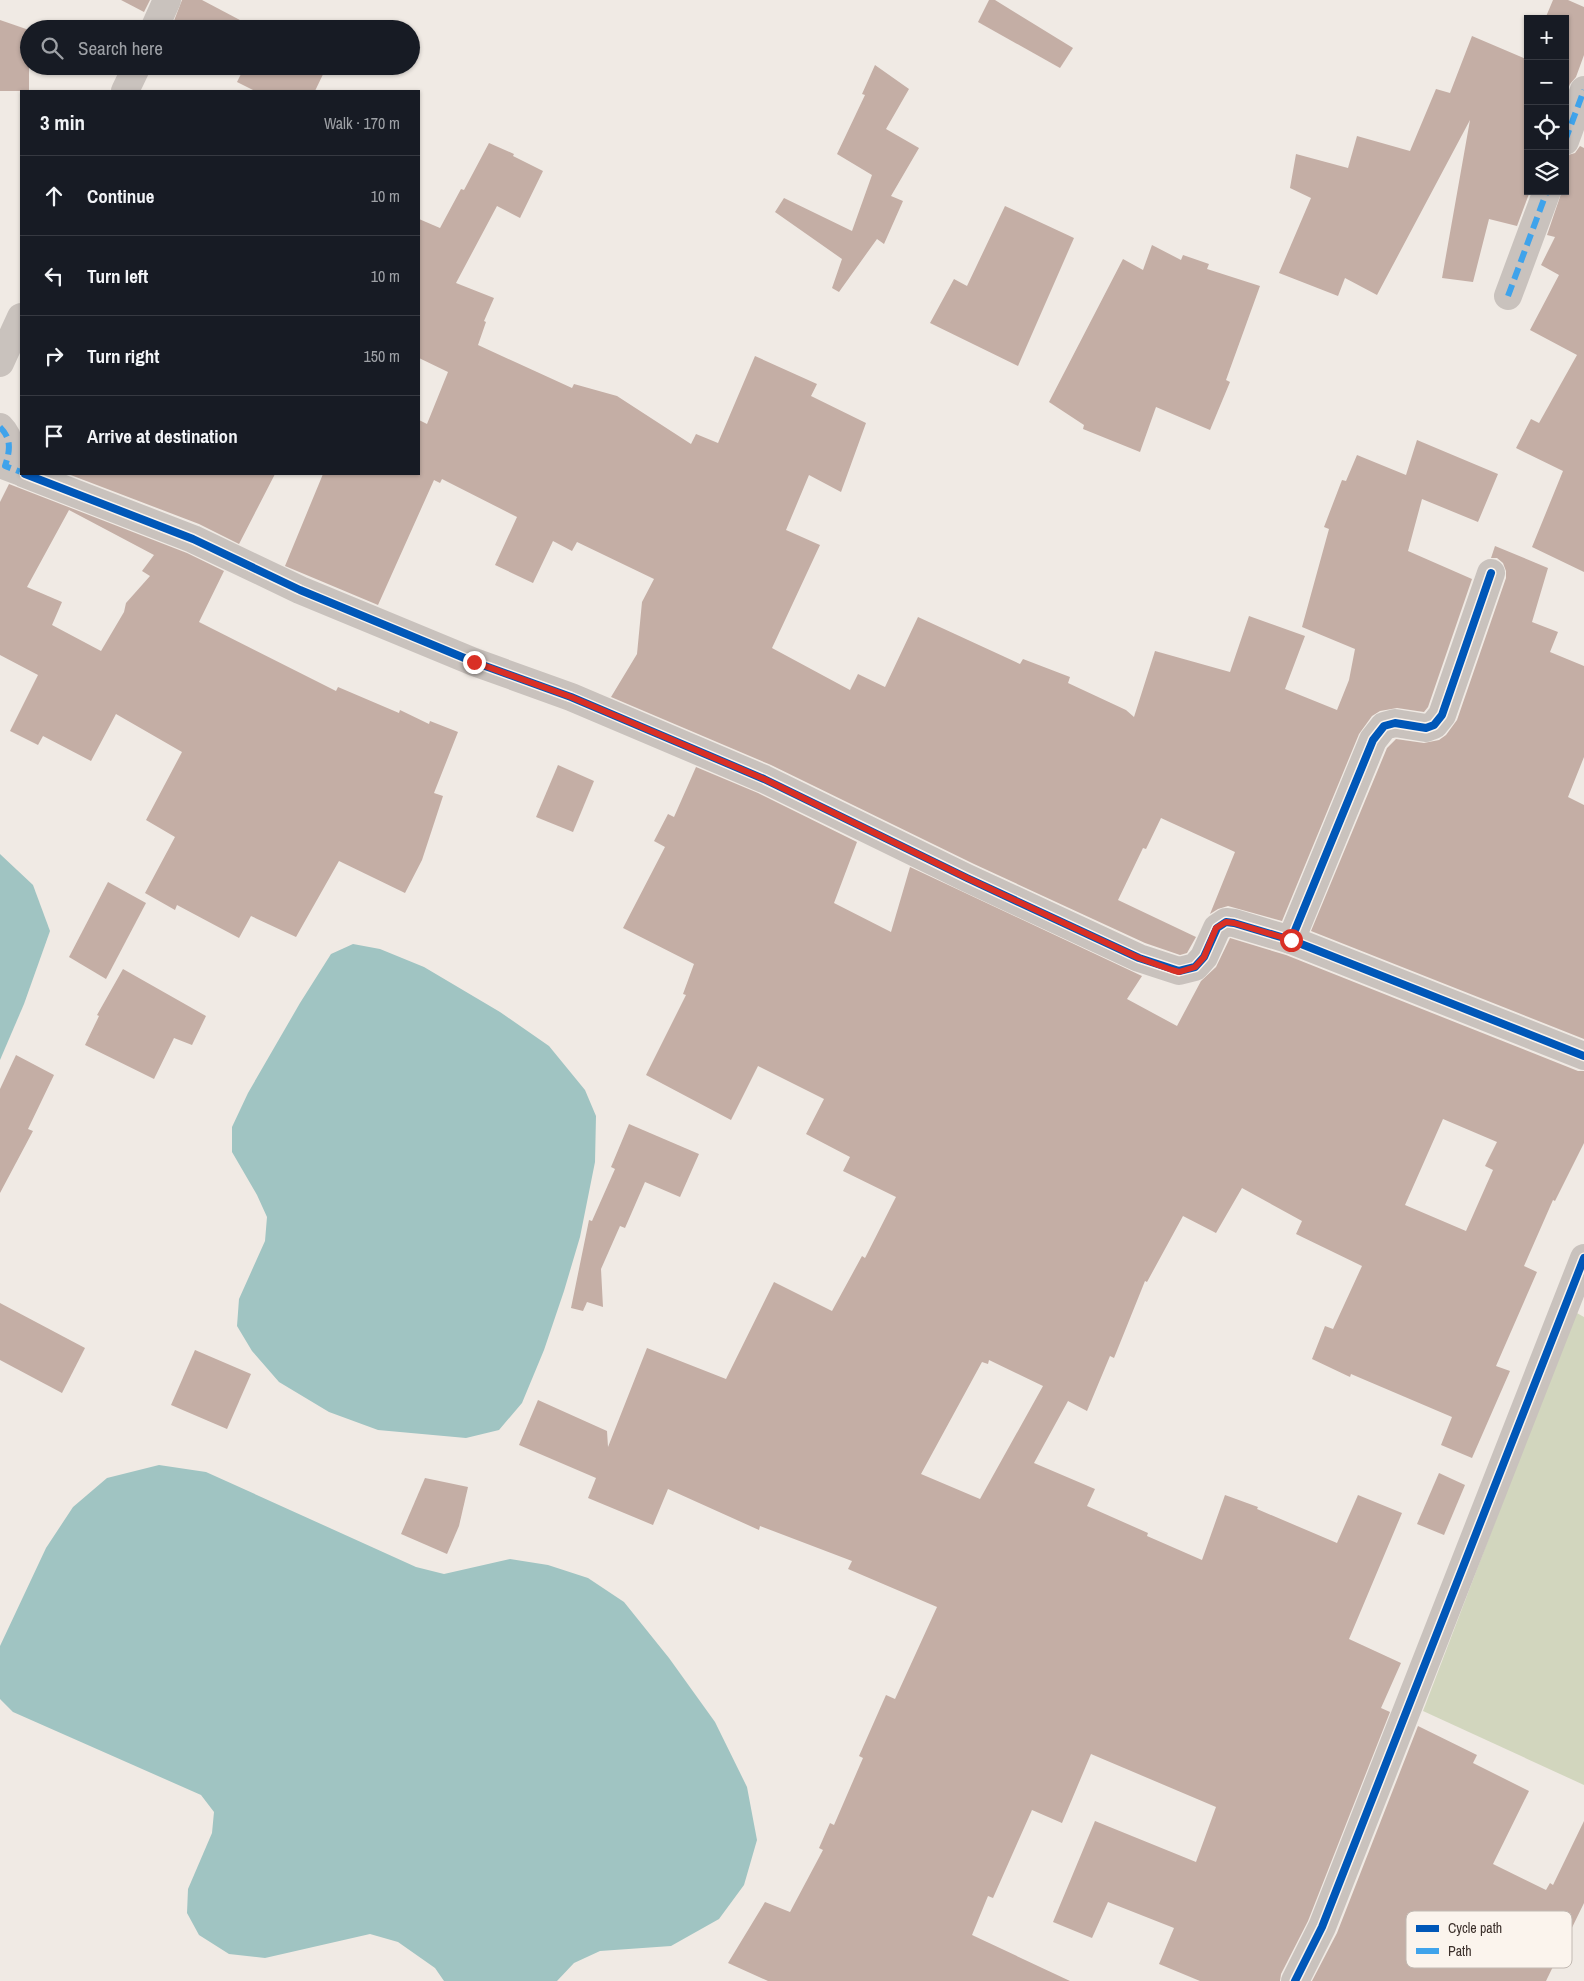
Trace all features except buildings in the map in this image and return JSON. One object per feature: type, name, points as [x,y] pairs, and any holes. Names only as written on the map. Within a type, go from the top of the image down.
[{"type":"street","points":[[158,20],[167,0]]},
{"type":"street","points":[[125,90],[133,75]]},
{"type":"street","points":[[1569,130],[1584,90]]},
{"type":"street","points":[[1508,296],[1545,195]]},
{"type":"street","points":[[0,363],[20,319]]},
{"type":"street","points":[[0,427],[6,432],[10,445],[13,472]]},
{"type":"street","points":[[21,475],[193,539],[300,590],[474,662],[571,697],[764,779],[958,874],[1139,958],[1179,972],[1195,967],[1204,957],[1216,928],[1226,922],[1234,923],[1291,940],[1584,1056]]},
{"type":"street","points":[[1291,940],[1373,740],[1384,726],[1395,723],[1426,728],[1434,725],[1442,715],[1491,573]]},
{"type":"street","points":[[1295,1981],[1322,1928],[1584,1258]]},
{"type":"green space","points":[[1575,1312],[1584,1317],[1584,1785],[1423,1711]]},
{"type":"water","points":[[0,854],[33,885],[50,931],[24,1004],[0,1060]]},
{"type":"water","points":[[353,944],[380,949],[424,967],[500,1012],[549,1046],[585,1090],[596,1116],[595,1162],[580,1237],[564,1291],[544,1350],[522,1403],[499,1430],[466,1438],[378,1430],[329,1412],[279,1382],[252,1351],[237,1326],[239,1299],[265,1241],[267,1217],[257,1195],[232,1152],[232,1127],[248,1093],[331,954]]},
{"type":"water","points":[[159,1465],[206,1472],[416,1567],[444,1574],[510,1559],[548,1565],[588,1578],[624,1602],[669,1658],[715,1722],[747,1787],[757,1840],[744,1885],[719,1919],[671,1946],[600,1951],[574,1963],[557,1981],[444,1981],[435,1968],[398,1942],[370,1934],[265,1958],[229,1954],[199,1935],[187,1913],[188,1889],[212,1833],[214,1812],[201,1795],[13,1712],[0,1699],[0,1646],[46,1548],[73,1507],[107,1478]]},
{"type":"marked path","points":[[1569,130],[1584,90]]},
{"type":"marked path","points":[[1508,296],[1546,195]]},
{"type":"marked path","points":[[0,427],[7,436],[9,445],[5,466],[20,472]]},
{"type":"cycle path","points":[[28,475],[193,539],[300,590],[474,662],[571,697],[764,779],[967,878],[1139,958],[1179,971],[1195,967],[1204,957],[1217,928],[1226,922],[1234,923],[1291,940],[1584,1056]]},
{"type":"cycle path","points":[[1291,940],[1373,740],[1384,726],[1395,723],[1426,728],[1434,725],[1442,715],[1491,573]]},
{"type":"cycle path","points":[[1295,1981],[1322,1927],[1584,1258]]},
{"type":"route","points":[[474,662],[571,697],[764,779],[967,878],[1139,958],[1172,970],[1179,972],[1195,967],[1204,957],[1216,928],[1226,922],[1291,940]]}]
